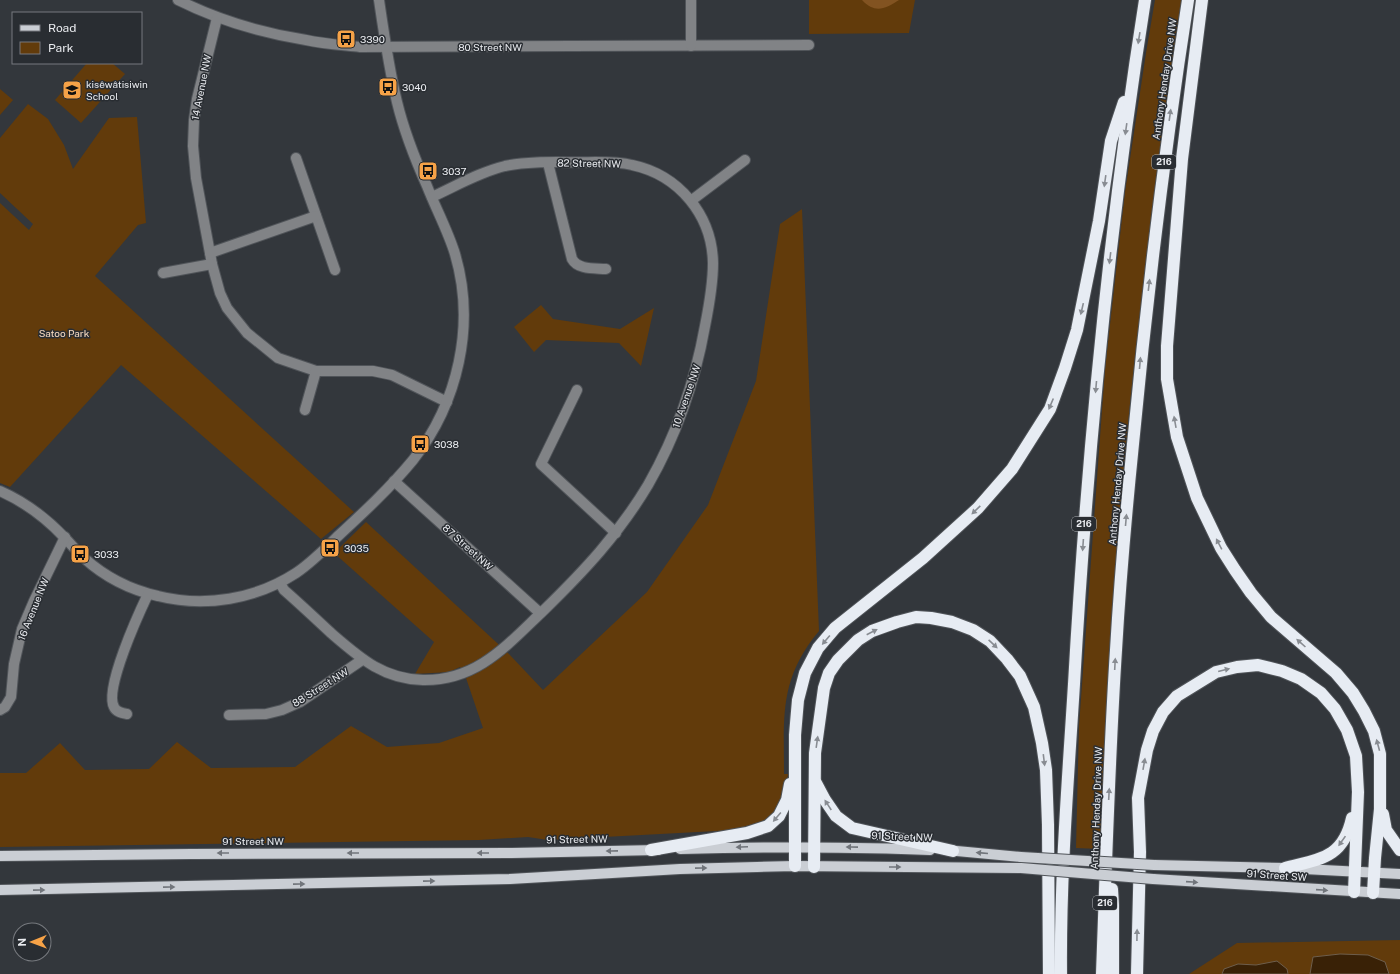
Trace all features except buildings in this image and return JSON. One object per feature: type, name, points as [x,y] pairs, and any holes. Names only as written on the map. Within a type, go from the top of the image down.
[{"type":"highway","name":"216","points":[[1060,974],[1064,852],[1085,512],[1107,281],[1133,76],[1145,0]]},
{"type":"highway","name":"Anthony Henday Drive NW","points":[[1102,974],[1116,649],[1124,541],[1143,332],[1163,169],[1188,0]]},
{"type":"highway","points":[[1202,0],[1182,159],[1167,346],[1167,379],[1177,437],[1197,498],[1221,548],[1235,570],[1251,593],[1271,617],[1336,672],[1353,693],[1374,730],[1380,754],[1380,809],[1373,893]]},
{"type":"highway","points":[[795,866],[795,753],[798,700],[804,673],[818,648],[835,628],[924,558],[978,508],[1012,469],[1050,409],[1066,368],[1077,330],[1099,221],[1111,140],[1133,76]]},
{"type":"highway","points":[[814,867],[815,753],[824,688],[829,673],[838,660],[858,640],[872,631],[897,622],[916,617],[952,622],[973,630],[990,641],[1008,659],[1020,676],[1034,707],[1046,770],[1049,974]]},
{"type":"highway","points":[[1137,974],[1140,852],[1138,798],[1147,750],[1153,731],[1163,712],[1177,696],[1216,672],[1237,667],[1258,665],[1282,671],[1301,679],[1321,693],[1335,709],[1347,730],[1356,756],[1358,792],[1354,892]]},
{"type":"highway","points":[[652,850],[747,833],[768,826],[779,816],[787,800],[795,753]]},
{"type":"highway","points":[[815,780],[825,800],[836,816],[852,828],[953,851]]},
{"type":"highway","points":[[1380,784],[1386,830],[1400,850]]},
{"type":"highway","points":[[1285,868],[1327,856],[1341,845],[1349,831],[1358,792]]},
{"type":"highway","points":[[1107,833],[1113,905],[1113,974]]},
{"type":"main road","name":"91 Street NW","points":[[0,856],[512,853],[796,846],[871,847],[953,851],[1021,857],[1154,865]]},
{"type":"main road","name":"91 Street SW","points":[[1154,865],[1285,868],[1400,874]]},
{"type":"main road","points":[[0,890],[510,879],[680,869],[795,866],[814,867]]},
{"type":"main road","name":"91 Street SW","points":[[814,867],[1021,868],[1153,879],[1400,894]]},
{"type":"street","name":"80 Street NW","points":[[178,0],[217,18],[259,30],[306,40],[360,47],[809,45]]},
{"type":"street","points":[[0,491],[45,518],[85,558],[101,571],[118,581],[148,594],[185,601],[219,600],[250,594],[280,583],[311,561],[394,481],[414,458],[431,434],[447,402],[456,373],[463,332],[462,294],[455,255],[410,143],[397,103],[379,0]]},
{"type":"street","points":[[690,0],[691,46]]},
{"type":"street","name":"14 Avenue NW","points":[[217,18],[197,99],[193,146],[196,178],[212,264],[220,293],[227,308],[247,333],[278,358],[316,371],[373,371],[392,375],[447,402]]},
{"type":"street","points":[[296,158],[335,270]]},
{"type":"street","points":[[692,200],[745,160]]},
{"type":"street","name":"82 Street NW","points":[[432,197],[500,168],[521,163],[623,163],[638,166],[666,178],[692,200],[704,222],[711,245]]},
{"type":"street","name":"82 Street NW","points":[[548,163],[572,259],[576,264],[582,267],[606,269]]},
{"type":"street","points":[[210,253],[316,216]]},
{"type":"street","name":"10 Avenue NW","points":[[362,660],[384,672],[408,678],[426,680],[452,677],[472,670],[488,661],[540,613],[580,574],[616,533],[639,500],[661,460],[688,397],[698,361],[706,317],[712,270],[711,245]]},
{"type":"street","points":[[163,273],[212,264]]},
{"type":"street","points":[[305,410],[316,371]]},
{"type":"street","points":[[577,390],[541,464],[616,533]]},
{"type":"street","name":"87 Street NW","points":[[394,481],[540,613]]},
{"type":"street","name":"16 Avenue NW","points":[[3,709],[11,697],[14,664],[22,629],[65,537]]},
{"type":"street","points":[[280,583],[290,595],[362,660]]},
{"type":"street","points":[[127,714],[117,711],[114,707],[112,702],[113,692],[123,651],[148,594]]},
{"type":"street","name":"88 Street NW","points":[[229,715],[266,714],[282,710],[300,702],[362,660]]},
{"type":"green space","points":[[809,0],[915,0],[909,33],[809,34]]},
{"type":"green space","points":[[1155,0],[1182,0],[1158,170],[1125,455],[1114,602],[1100,849],[1076,848],[1079,726],[1105,369],[1125,192]]},
{"type":"green space","points":[[86,64],[113,64],[125,74],[81,123],[55,100]]},
{"type":"green space","points":[[0,89],[13,100],[0,115]]},
{"type":"green space","name":"Satoo Park","points":[[28,104],[48,119],[64,145],[73,169],[109,118],[137,117],[146,223],[138,225],[95,276],[354,512],[321,539],[121,365],[10,487],[0,483],[0,203],[29,230],[33,224],[0,193],[0,138]]},
{"type":"green space","points":[[802,209],[819,631],[806,649],[790,682],[786,699],[784,734],[784,774],[788,774],[785,790],[779,804],[770,817],[756,825],[735,830],[548,840],[528,837],[479,840],[0,847],[0,773],[26,773],[60,743],[85,770],[149,769],[177,742],[211,768],[295,767],[351,726],[387,747],[439,743],[483,728],[466,678],[460,667],[449,672],[415,674],[434,642],[334,553],[366,522],[509,654],[543,690],[647,592],[708,505],[756,381],[780,224]]},
{"type":"green space","points":[[541,305],[553,319],[620,329],[654,308],[641,366],[619,343],[546,340],[534,352],[514,327]]},
{"type":"green space","points":[[1400,940],[1400,974],[1189,974],[1237,943]]},
{"type":"shaded area","points":[[862,0],[899,0],[885,8],[876,9]]},
{"type":"shaded area","points":[[1340,954],[1368,955],[1385,962],[1389,974],[1310,974],[1313,957]]},
{"type":"shaded area","points":[[1277,961],[1287,969],[1288,974],[1222,974],[1224,969],[1238,964],[1256,965]]},
{"type":"place","name":"3390","points":[[346,39]]},
{"type":"place","name":"3040","points":[[388,87]]},
{"type":"place","name":"kisêwâtisiwin School","points":[[72,90]]},
{"type":"place","name":"3037","points":[[428,171]]},
{"type":"place","name":"3038","points":[[420,444]]},
{"type":"place","name":"3035","points":[[330,548]]},
{"type":"place","name":"3033","points":[[80,554]]}]
